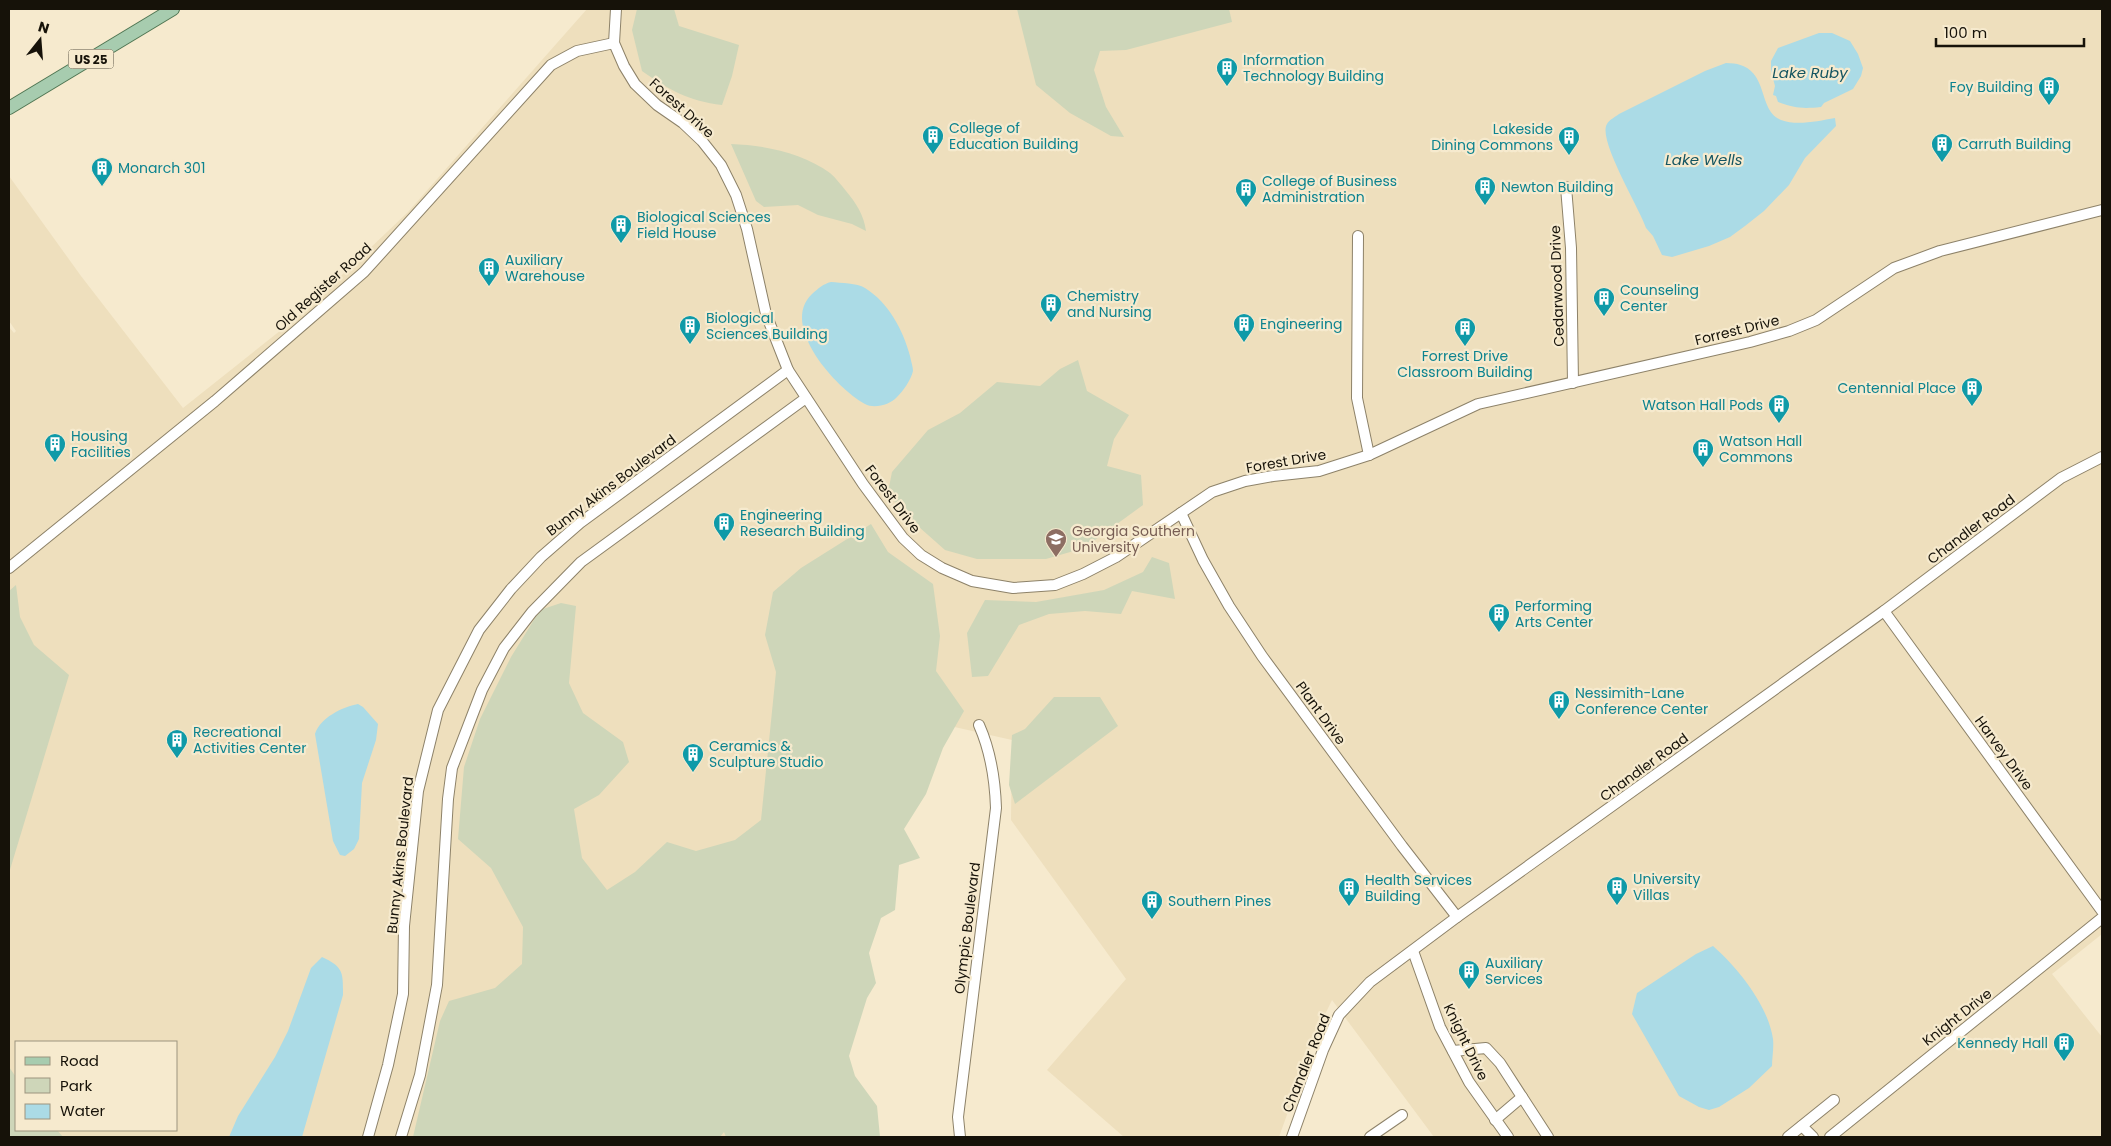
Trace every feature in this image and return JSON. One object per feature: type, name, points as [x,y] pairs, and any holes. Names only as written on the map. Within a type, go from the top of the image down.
[{"type":"main road","name":"US 25","points":[[9,108],[172,9]]},
{"type":"street","points":[[614,43],[616,9]]},
{"type":"street","name":"Forest Drive","points":[[614,43],[624,66],[635,84],[657,105],[683,123],[702,141],[721,165],[736,194],[748,229],[766,314],[788,370],[863,484],[903,538],[921,555],[942,568],[972,581],[1013,588],[1055,584],[1083,574],[1116,557],[1212,492],[1245,481],[1319,471],[1369,455]]},
{"type":"street","name":"Old Register Road","points":[[9,568],[215,401],[364,272],[551,65],[577,50],[614,43]]},
{"type":"street","name":"Cedarwood Drive","points":[[1566,187],[1571,248],[1574,383]]},
{"type":"street","name":"Forrest Drive","points":[[1369,455],[1478,404],[1750,342],[1789,331],[1816,320],[1894,268],[1940,251],[2102,210]]},
{"type":"street","points":[[1358,236],[1357,398],[1369,455]]},
{"type":"street","name":"Bunny Akins Boulevard","points":[[368,1137],[388,1065],[403,994],[404,926],[418,791],[438,710],[479,630],[511,589],[541,557],[580,523],[788,370]]},
{"type":"street","points":[[401,1137],[420,1074],[437,985],[448,799],[452,768],[482,690],[504,648],[532,612],[581,562],[775,418],[806,398]]},
{"type":"street","name":"Chandler Road","points":[[1292,1137],[1323,1050],[1339,1015],[1370,982],[1457,917],[1884,611],[2061,478],[2102,457]]},
{"type":"street","name":"Plant Drive","points":[[1181,513],[1203,560],[1229,606],[1262,656],[1402,846],[1457,917]]},
{"type":"street","name":"Harvey Drive","points":[[1884,611],[2102,911]]},
{"type":"street","name":"Olympic Boulevard","points":[[960,1137],[958,1117],[996,808],[995,778],[986,741],[979,725]]},
{"type":"street","name":"Knight Drive","points":[[1830,1137],[2102,918]]},
{"type":"street","name":"Knight Drive","points":[[1412,951],[1440,1028],[1469,1082],[1508,1137]]},
{"type":"street","points":[[1453,1051],[1486,1048],[1500,1063],[1548,1137]]},
{"type":"street","points":[[1496,1120],[1522,1097]]},
{"type":"street","points":[[1788,1137],[1834,1100]]},
{"type":"street","points":[[1370,1137],[1402,1115]]},
{"type":"street","points":[[1802,1126],[1812,1137]]},
{"type":"shaded area","name":"Georgia Southern University","points":[[587,9],[2102,9],[2102,934],[2052,974],[2102,1037],[2102,1137],[1434,1137],[1332,1000],[1317,1031],[1279,1137],[1124,1137],[1047,1070],[1126,979],[1011,820],[1012,740],[875,709],[727,1137],[9,1137],[9,327],[14,333],[16,331],[9,321],[9,176],[81,276],[183,408],[300,315],[408,212]]},
{"type":"green space","points":[[637,9],[674,9],[679,26],[739,45],[732,76],[722,105],[699,101],[680,94],[642,71],[632,30]]},
{"type":"green space","points":[[1017,9],[1229,9],[1232,22],[1126,50],[1100,51],[1094,70],[1106,107],[1124,137],[1111,136],[1070,113],[1036,85]]},
{"type":"green space","points":[[731,144],[783,151],[808,160],[830,173],[853,200],[861,214],[866,231],[852,224],[818,215],[798,205],[764,207],[756,201]]},
{"type":"green space","points":[[1078,360],[1087,391],[1129,415],[1114,439],[1107,466],[1141,475],[1143,505],[1084,548],[1046,559],[977,559],[945,550],[902,512],[888,492],[892,472],[928,430],[960,413],[997,382],[1040,386],[1060,369]]},
{"type":"green space","points":[[871,524],[888,552],[933,584],[940,636],[936,671],[964,711],[943,748],[926,794],[904,829],[920,858],[899,865],[895,910],[881,918],[869,953],[876,983],[867,998],[849,1056],[855,1076],[877,1106],[880,1137],[726,1137],[724,1132],[720,1137],[413,1137],[440,1021],[449,1001],[495,988],[522,964],[523,927],[491,868],[458,839],[464,767],[480,719],[511,657],[540,610],[561,603],[576,606],[569,683],[583,713],[623,742],[629,762],[599,795],[574,809],[582,858],[607,890],[635,872],[667,842],[696,851],[735,840],[761,820],[776,672],[765,635],[773,592],[801,568]]},
{"type":"green space","points":[[1152,557],[1169,563],[1175,599],[1132,591],[1121,614],[1085,611],[1049,614],[1019,625],[988,676],[972,677],[967,633],[985,600],[1036,602],[1104,590],[1143,572]]},
{"type":"green space","points":[[16,585],[20,617],[34,645],[69,675],[9,873],[9,591]]},
{"type":"green space","points":[[1054,697],[1100,697],[1118,726],[1015,804],[1009,785],[1012,735],[1025,729]]},
{"type":"green space","points":[[9,1067],[15,1076],[15,1131],[58,1131],[63,1137],[9,1137]]},
{"type":"water","name":"Lake Ruby","points":[[1819,33],[1832,33],[1850,41],[1858,54],[1863,68],[1861,76],[1853,89],[1824,103],[1821,107],[1799,108],[1778,102],[1776,96],[1773,95],[1775,86],[1771,71],[1771,61],[1778,48]]},
{"type":"water","name":"Lake Wells","points":[[1726,63],[1741,65],[1750,70],[1757,78],[1768,106],[1773,114],[1781,120],[1801,123],[1835,118],[1836,126],[1805,158],[1789,185],[1764,211],[1745,226],[1730,237],[1709,246],[1672,257],[1662,255],[1653,236],[1646,228],[1613,158],[1608,144],[1607,124],[1619,114],[1705,71]]},
{"type":"water","points":[[831,282],[862,286],[881,301],[899,327],[907,346],[913,371],[904,389],[890,402],[877,406],[865,404],[840,384],[815,355],[802,322],[804,307],[812,294],[823,285]]},
{"type":"water","points":[[358,704],[378,724],[376,740],[362,783],[359,839],[354,849],[345,856],[340,855],[333,841],[315,734],[322,723],[332,714]]},
{"type":"water","points":[[1713,946],[1742,976],[1758,1000],[1770,1026],[1773,1046],[1772,1066],[1749,1088],[1719,1107],[1709,1110],[1699,1107],[1679,1096],[1632,1014],[1637,993],[1696,954]]},
{"type":"water","points":[[322,957],[335,964],[341,972],[343,995],[302,1137],[229,1137],[238,1116],[275,1057],[288,1031],[311,968]]},
{"type":"place","name":"Information Technology Building","points":[[1227,87]]},
{"type":"place","name":"Foy Building","points":[[2049,106]]},
{"type":"place","name":"College of Education Building","points":[[933,155]]},
{"type":"place","name":"Lakeside Dining Commons","points":[[1569,156]]},
{"type":"place","name":"Carruth Building","points":[[1942,163]]},
{"type":"place","name":"Monarch 301","points":[[102,187]]},
{"type":"place","name":"Newton Building","points":[[1485,206]]},
{"type":"place","name":"College of Business Administration","points":[[1246,208]]},
{"type":"place","name":"Biological Sciences Field House","points":[[621,244]]},
{"type":"place","name":"Auxiliary Warehouse","points":[[489,287]]},
{"type":"place","name":"Counseling Center","points":[[1604,317]]},
{"type":"place","name":"Chemistry and Nursing","points":[[1051,323]]},
{"type":"place","name":"Engineering","points":[[1244,343]]},
{"type":"place","name":"Biological Sciences Building","points":[[690,345]]},
{"type":"place","name":"Forrest Drive Classroom Building","points":[[1465,347]]},
{"type":"place","name":"Centennial Place","points":[[1972,407]]},
{"type":"place","name":"Watson Hall Pods","points":[[1779,424]]},
{"type":"place","name":"Housing Facilities","points":[[55,463]]},
{"type":"place","name":"Watson Hall Commons","points":[[1703,468]]},
{"type":"place","name":"Engineering Research Building","points":[[724,542]]},
{"type":"place","name":"Georgia Southern University","points":[[1056,558]]},
{"type":"place","name":"Performing Arts Center","points":[[1499,633]]},
{"type":"place","name":"Nessimith-Lane Conference Center","points":[[1559,720]]},
{"type":"place","name":"Recreational Activities Center","points":[[177,759]]},
{"type":"place","name":"Ceramics & Sculpture Studio","points":[[693,773]]},
{"type":"place","name":"University Villas","points":[[1617,906]]},
{"type":"place","name":"Health Services Building","points":[[1349,907]]},
{"type":"place","name":"Southern Pines","points":[[1152,920]]},
{"type":"place","name":"Auxiliary Services","points":[[1469,990]]},
{"type":"place","name":"Kennedy Hall","points":[[2064,1062]]}]
